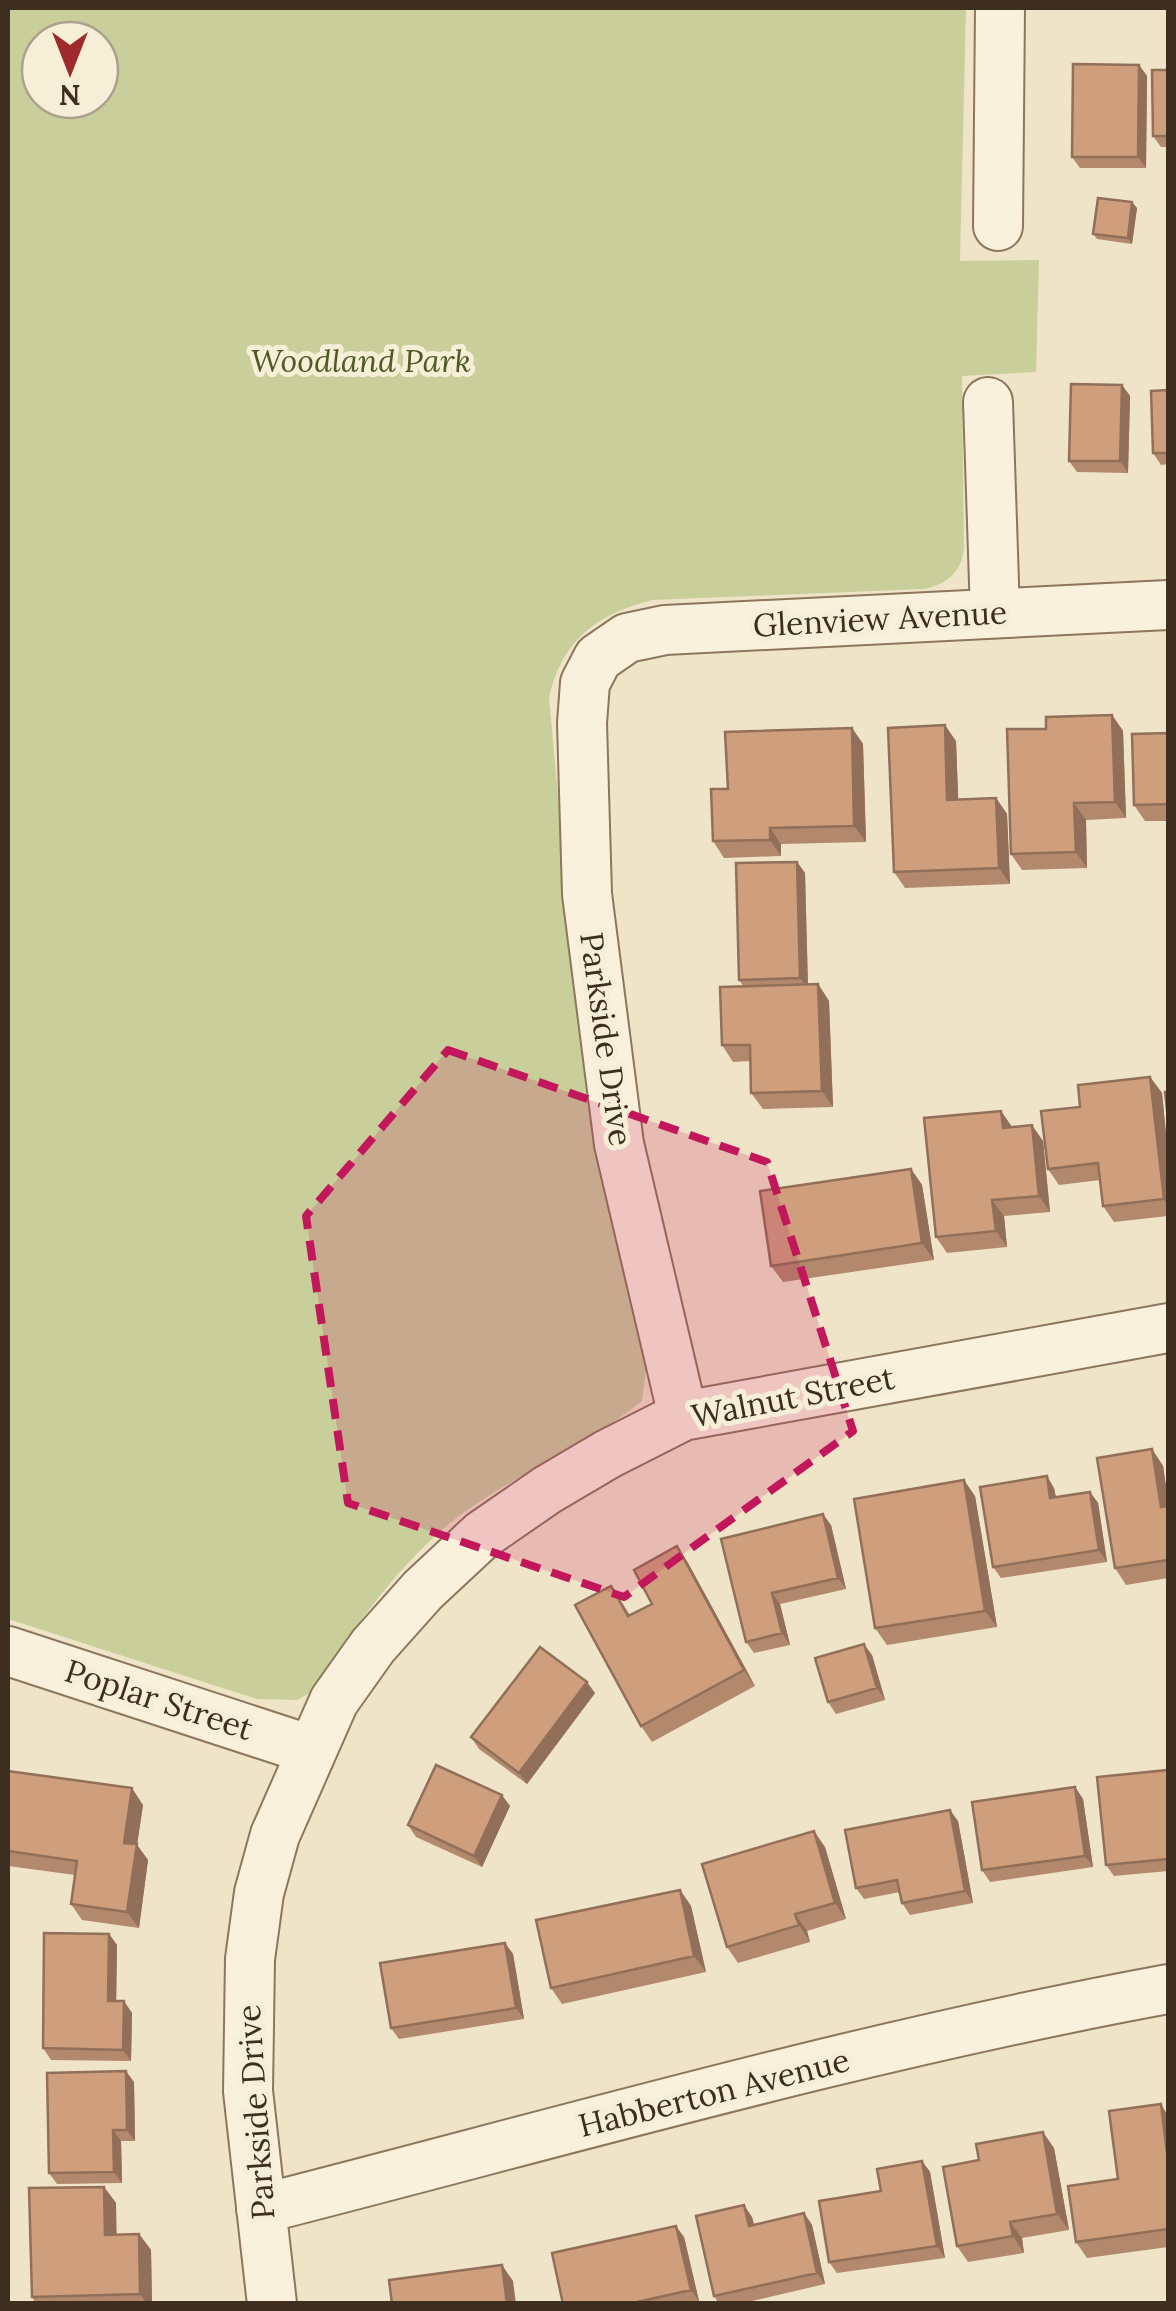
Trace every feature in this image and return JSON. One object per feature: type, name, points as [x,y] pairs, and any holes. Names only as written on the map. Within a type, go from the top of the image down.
[{"type":"street","points":[[998,226],[1000,8]]},
{"type":"street","points":[[988,402],[996,614]]},
{"type":"street","name":"Glenview Avenue","points":[[598,658],[627,638],[665,630],[1168,605]]},
{"type":"street","name":"Parkside Drive","points":[[598,658],[585,683],[582,723],[587,894],[619,1144],[683,1416]]},
{"type":"street","name":"Walnut Street","points":[[312,1750],[334,1701],[373,1646],[482,1535],[592,1463],[683,1416],[1168,1328]]},
{"type":"street","name":"Poplar Street","points":[[8,1651],[312,1750]]},
{"type":"street","name":"Parkside Drive","points":[[272,2304],[248,2091],[250,1959],[260,1892],[275,1834],[312,1750]]},
{"type":"street","name":"Habberton Avenue","points":[[261,2209],[893,2047],[1045,2011],[1168,1988]]},
{"type":"highlighted area","points":[[448,1050],[767,1162],[853,1431],[624,1597],[348,1503],[306,1216]]},
{"type":"green space","name":"Woodland Park","points":[[8,8],[966,8],[960,261],[1039,260],[1036,372],[962,376],[964,547],[957,570],[947,580],[925,589],[652,600],[632,606],[598,622],[573,645],[563,659],[549,697],[582,1058],[607,1200],[648,1356],[642,1401],[598,1432],[481,1501],[438,1534],[378,1598],[310,1693],[297,1700],[257,1699],[8,1619]]},
{"type":"building","points":[[1073,64],[1139,65],[1138,157],[1072,157]]},
{"type":"building","points":[[1152,70],[1168,70],[1168,136],[1153,136]]},
{"type":"building","points":[[1098,198],[1132,202],[1128,238],[1093,234]]},
{"type":"building","points":[[1071,384],[1122,385],[1120,461],[1069,461]]},
{"type":"building","points":[[1168,390],[1168,453],[1153,453],[1151,391]]},
{"type":"building","points":[[1112,715],[1115,802],[1074,803],[1076,852],[1011,854],[1007,729],[1046,729],[1046,717]]},
{"type":"building","points":[[945,725],[947,800],[996,798],[999,868],[894,872],[888,728]]},
{"type":"building","points":[[852,728],[854,826],[770,828],[770,840],[713,841],[711,789],[728,789],[725,732]]},
{"type":"building","points":[[1168,733],[1168,804],[1134,805],[1132,734]]},
{"type":"building","points":[[797,862],[800,978],[739,980],[736,863]]},
{"type":"building","points":[[818,984],[822,1091],[751,1093],[750,1045],[722,1045],[720,987]]},
{"type":"building","points":[[1150,1077],[1164,1199],[1103,1206],[1098,1163],[1048,1169],[1041,1111],[1080,1107],[1078,1085]]},
{"type":"building","points":[[1001,1111],[1003,1128],[1032,1125],[1039,1196],[992,1200],[996,1231],[936,1237],[924,1118]]},
{"type":"building","points":[[911,1169],[922,1243],[771,1266],[760,1191]]},
{"type":"building","points":[[1152,1449],[1161,1507],[1168,1506],[1168,1560],[1115,1568],[1097,1458]]},
{"type":"building","points":[[1047,1476],[1050,1498],[1090,1492],[1099,1550],[993,1567],[980,1487]]},
{"type":"building","points":[[964,1480],[985,1611],[875,1628],[854,1499]]},
{"type":"building","points":[[823,1514],[838,1578],[772,1593],[782,1633],[746,1642],[721,1539]]},
{"type":"building","points":[[677,1546],[744,1670],[641,1726],[575,1605],[611,1586],[628,1616],[652,1604],[634,1570]]},
{"type":"building","points":[[864,1644],[877,1688],[828,1702],[815,1658]]},
{"type":"building","points":[[540,1647],[587,1682],[519,1773],[471,1737]]},
{"type":"building","points":[[436,1765],[502,1795],[474,1856],[408,1825]]},
{"type":"building","points":[[1168,1770],[1168,1859],[1106,1865],[1097,1777]]},
{"type":"building","points":[[8,1771],[132,1788],[124,1843],[137,1844],[127,1912],[71,1904],[77,1861],[8,1851]]},
{"type":"building","points":[[1075,1787],[1085,1856],[982,1870],[972,1802]]},
{"type":"building","points":[[950,1810],[965,1891],[902,1903],[897,1880],[856,1888],[845,1830]]},
{"type":"building","points":[[814,1831],[835,1903],[795,1914],[799,1925],[727,1947],[702,1864]]},
{"type":"building","points":[[680,1890],[694,1956],[551,1988],[536,1920]]},
{"type":"building","points":[[44,1933],[109,1934],[108,2001],[124,2001],[123,2050],[43,2048]]},
{"type":"building","points":[[505,1943],[516,2008],[391,2028],[380,1963]]},
{"type":"building","points":[[126,2071],[127,2130],[113,2130],[114,2172],[49,2173],[47,2073]]},
{"type":"building","points":[[1161,2104],[1168,2161],[1168,2229],[1076,2242],[1068,2186],[1118,2179],[1109,2111]]},
{"type":"building","points":[[1043,2132],[1057,2214],[1010,2222],[1013,2236],[957,2246],[943,2167],[979,2160],[976,2144]]},
{"type":"building","points":[[922,2161],[937,2246],[829,2262],[819,2201],[881,2191],[877,2169]]},
{"type":"building","points":[[104,2187],[105,2235],[139,2234],[140,2294],[32,2297],[29,2188]]},
{"type":"building","points":[[744,2205],[749,2226],[804,2213],[817,2273],[714,2296],[696,2216]]},
{"type":"building","points":[[676,2226],[691,2290],[628,2304],[563,2304],[552,2253]]},
{"type":"building","points":[[502,2265],[507,2304],[392,2304],[389,2280]]}]
